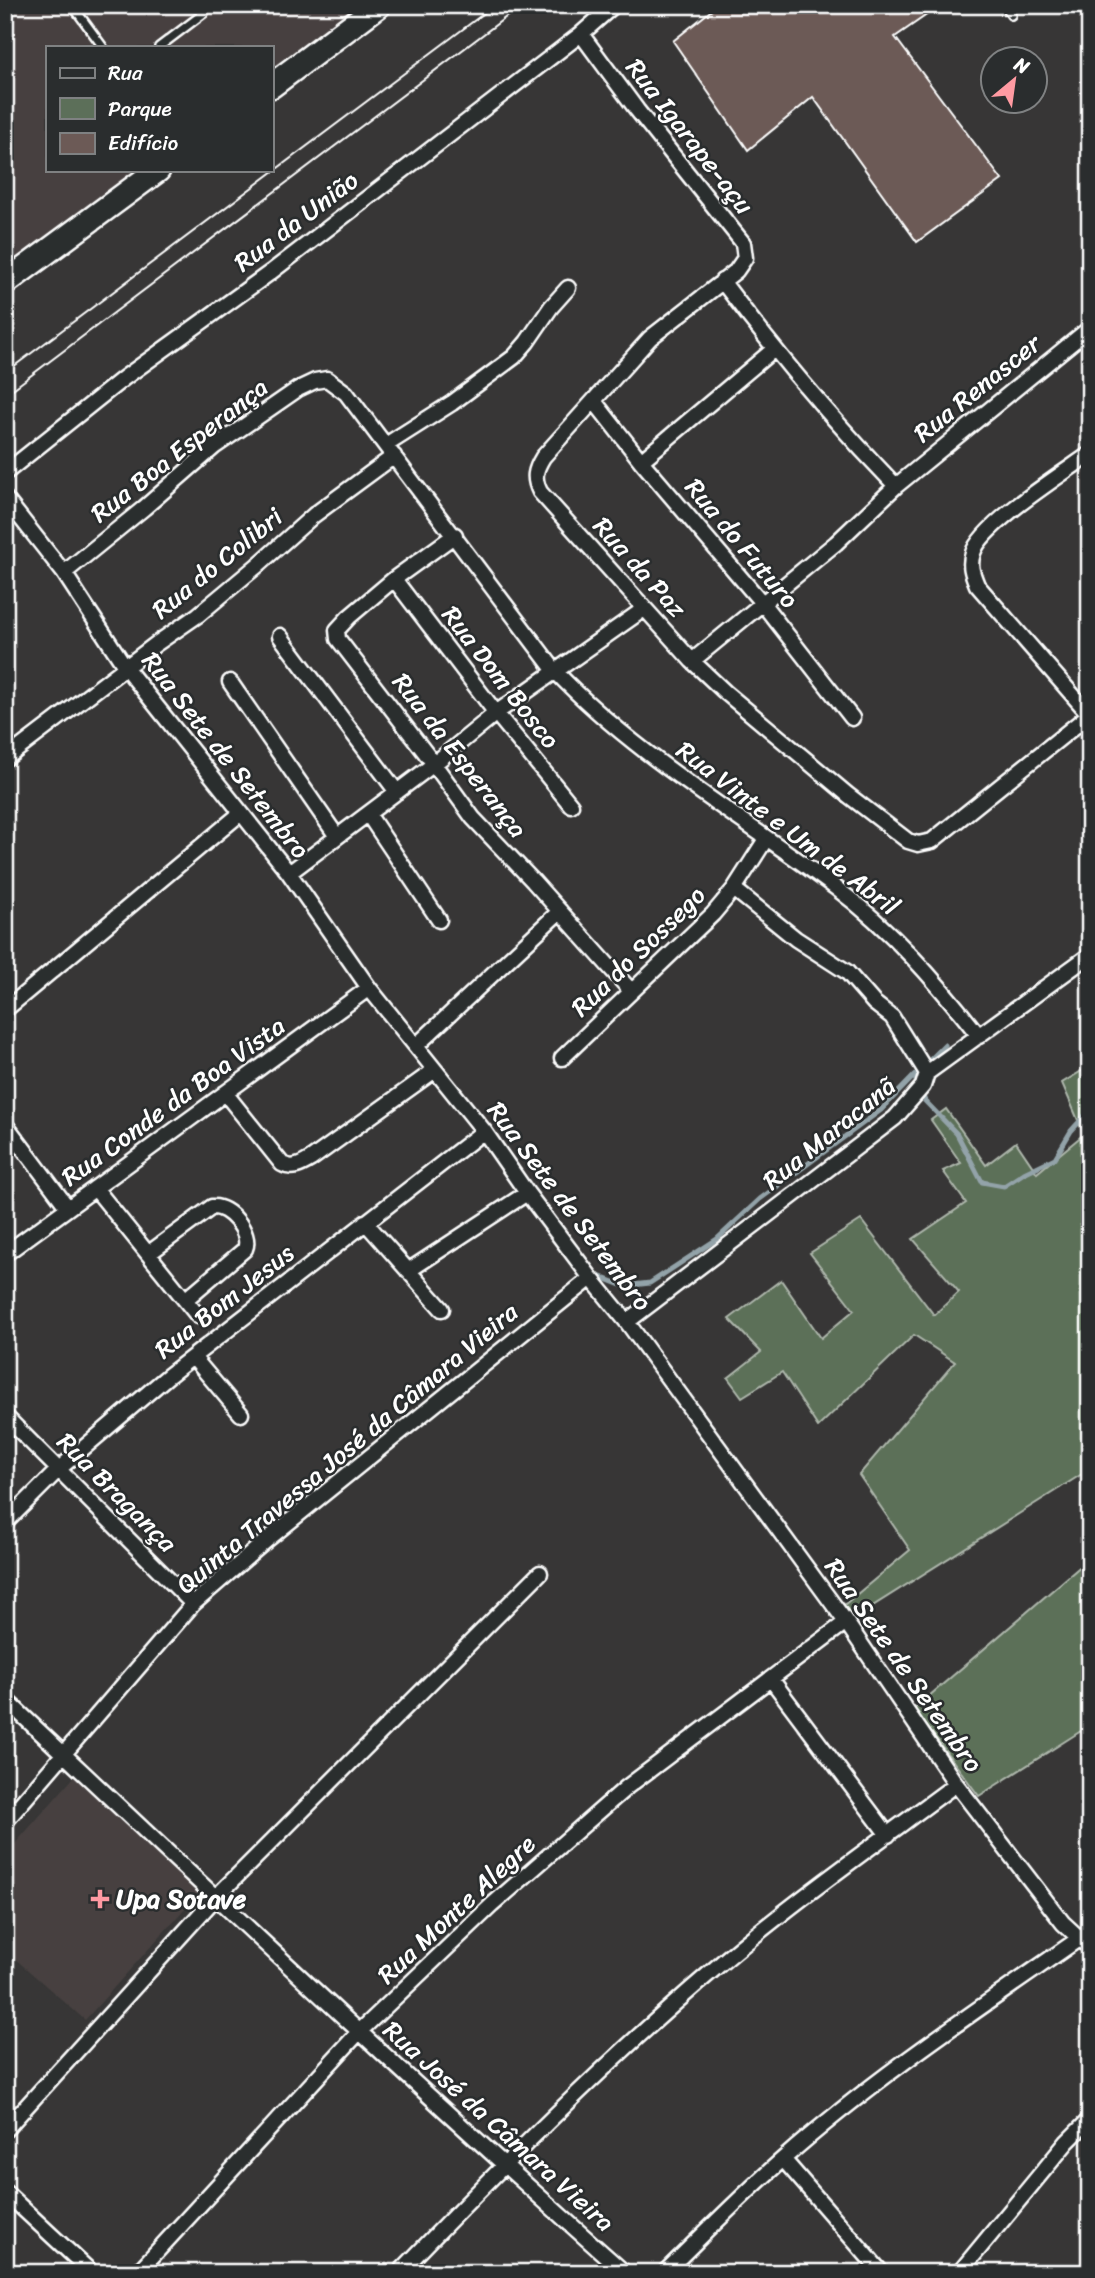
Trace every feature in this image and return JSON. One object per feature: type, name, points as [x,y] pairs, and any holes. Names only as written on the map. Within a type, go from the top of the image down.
[{"type":"main road","points":[[273,84],[379,5]]},
{"type":"main road","points":[[5,283],[155,172]]},
{"type":"street","name":"Rua da União","points":[[5,473],[124,378],[271,272],[581,34],[614,5]]},
{"type":"street","name":"Rua Igarape-açu","points":[[581,34],[637,110],[743,243],[745,258],[736,271]]},
{"type":"street","name":"Rua da Paz","points":[[736,271],[650,338],[543,457],[535,470],[535,481],[540,492],[692,661],[725,692],[885,825],[908,841],[918,844],[932,841],[1089,715]]},
{"type":"street","points":[[722,281],[773,350],[850,439],[895,486]]},
{"type":"street","points":[[390,450],[514,357],[568,288]]},
{"type":"street","name":"Rua Renascer","points":[[692,661],[836,543],[895,486],[1090,328]]},
{"type":"street","points":[[641,461],[773,350]]},
{"type":"street","name":"Rua Boa Esperança","points":[[64,573],[214,447],[298,388],[327,379],[346,393],[455,535]]},
{"type":"street","name":"Rua do Futuro","points":[[594,401],[641,461],[763,604],[852,718]]},
{"type":"street","name":"Rua do Colibri","points":[[5,759],[231,588],[390,450]]},
{"type":"street","points":[[1089,715],[977,585],[971,569],[973,551],[986,532],[1090,454]]},
{"type":"street","name":"Rua Sete de Setembro","points":[[5,498],[64,573],[126,668],[289,873],[369,988],[484,1131],[591,1278],[628,1322],[846,1622],[956,1784],[1063,1923],[1086,1939]]},
{"type":"street","points":[[394,579],[455,535],[555,671]]},
{"type":"street","name":"Rua da Esperança","points":[[394,579],[340,624],[337,630],[338,639],[473,818],[631,991]]},
{"type":"street","name":"Rua Dom Bosco","points":[[394,579],[496,713],[571,805]]},
{"type":"street","points":[[289,873],[336,835],[434,764],[496,713],[644,609]]},
{"type":"street","points":[[279,636],[397,792]]},
{"type":"street","name":"Rua Vinte e Um de Abril","points":[[555,671],[624,735],[866,912],[937,982],[979,1036]]},
{"type":"street","points":[[229,682],[336,835]]},
{"type":"street","points":[[5,1010],[242,813]]},
{"type":"street","points":[[368,814],[439,920]]},
{"type":"street","name":"Rua do Sossego","points":[[562,1058],[692,937],[734,889],[765,839]]},
{"type":"street","points":[[734,889],[796,939],[847,972],[874,1003],[892,1017],[927,1073]]},
{"type":"street","points":[[416,1045],[560,912]]},
{"type":"street","name":"Rua Maracanã","points":[[628,1322],[895,1118],[923,1086],[927,1073],[1090,955]]},
{"type":"street","name":"Rua Conde da Boa Vista","points":[[5,1254],[369,988]]},
{"type":"street","points":[[225,1093],[288,1168],[311,1159],[435,1070]]},
{"type":"street","points":[[5,1124],[68,1208]]},
{"type":"street","name":"Rua Bom Jesus","points":[[5,1523],[60,1468],[193,1357],[484,1131]]},
{"type":"street","points":[[95,1188],[198,1316]]},
{"type":"street","points":[[408,1271],[527,1193]]},
{"type":"street","points":[[148,1254],[212,1207],[218,1206],[227,1210],[247,1236],[245,1249],[185,1300]]},
{"type":"street","points":[[365,1222],[442,1309]]},
{"type":"street","name":"Quinta Travessa José da Câmara Vieira","points":[[5,1822],[193,1604],[268,1539],[591,1278]]},
{"type":"street","points":[[193,1357],[241,1414]]},
{"type":"street","name":"Rua Bragança","points":[[5,1416],[60,1468],[193,1604]]},
{"type":"street","points":[[5,2130],[216,1898],[540,1573]]},
{"type":"street","name":"Rua Monte Alegre","points":[[137,2273],[359,2032],[492,1906],[627,1787],[846,1622]]},
{"type":"street","points":[[771,1679],[888,1835]]},
{"type":"street","name":"Rua José da Câmara Vieira","points":[[5,1699],[359,2032],[625,2273]]},
{"type":"street","points":[[399,2273],[503,2165],[711,1971],[792,1906],[956,1784]]},
{"type":"street","points":[[664,2273],[783,2159],[916,2054],[1086,1939]]},
{"type":"street","points":[[958,2273],[1067,2142],[1090,2119]]},
{"type":"street","points":[[783,2159],[882,2273]]},
{"type":"street","points":[[5,2192],[92,2273]]},
{"type":"lane","points":[[72,5],[102,46]]},
{"type":"lane","points":[[1005,5],[1011,15]]},
{"type":"lane","points":[[160,46],[204,13]]},
{"type":"shaded area","points":[[5,5],[366,5],[273,76],[273,46],[46,46],[46,172],[149,172],[5,282]]},
{"type":"shaded area","name":"Upa Sotave","points":[[75,1776],[204,1893],[187,1906],[85,2020],[5,1950],[5,1855]]},
{"type":"green space","points":[[1090,1066],[1090,1152],[1087,1155],[1090,1161],[1090,1469],[852,1619],[844,1605],[910,1550],[859,1475],[955,1362],[914,1335],[818,1427],[782,1372],[742,1397],[728,1378],[761,1352],[729,1319],[781,1280],[821,1338],[854,1310],[810,1253],[861,1220],[934,1315],[959,1292],[913,1239],[966,1203],[943,1171],[961,1163],[931,1120],[946,1109],[986,1165],[1016,1142],[1037,1173],[1084,1134],[1062,1083]]},
{"type":"green space","points":[[1090,1558],[1090,1744],[1081,1731],[979,1796],[914,1709]]},
{"type":"building","points":[[718,5],[941,5],[895,37],[1002,180],[917,242],[813,97],[748,150],[673,41]]},
{"type":"waterway","points":[[945,1045],[914,1076],[925,1101],[957,1134],[982,1182],[1004,1186],[1055,1158],[1071,1131],[1090,1110]]},
{"type":"waterway","points":[[596,1275],[624,1286],[650,1283],[717,1239],[760,1199],[881,1110],[914,1076]]},
{"type":"tram line","points":[[273,172],[495,5]]},
{"type":"tram line","points":[[5,395],[522,5]]},
{"type":"tram line","points":[[5,373],[273,172]]},
{"type":"place","name":"Upa Sotave","points":[[100,1899]]}]
